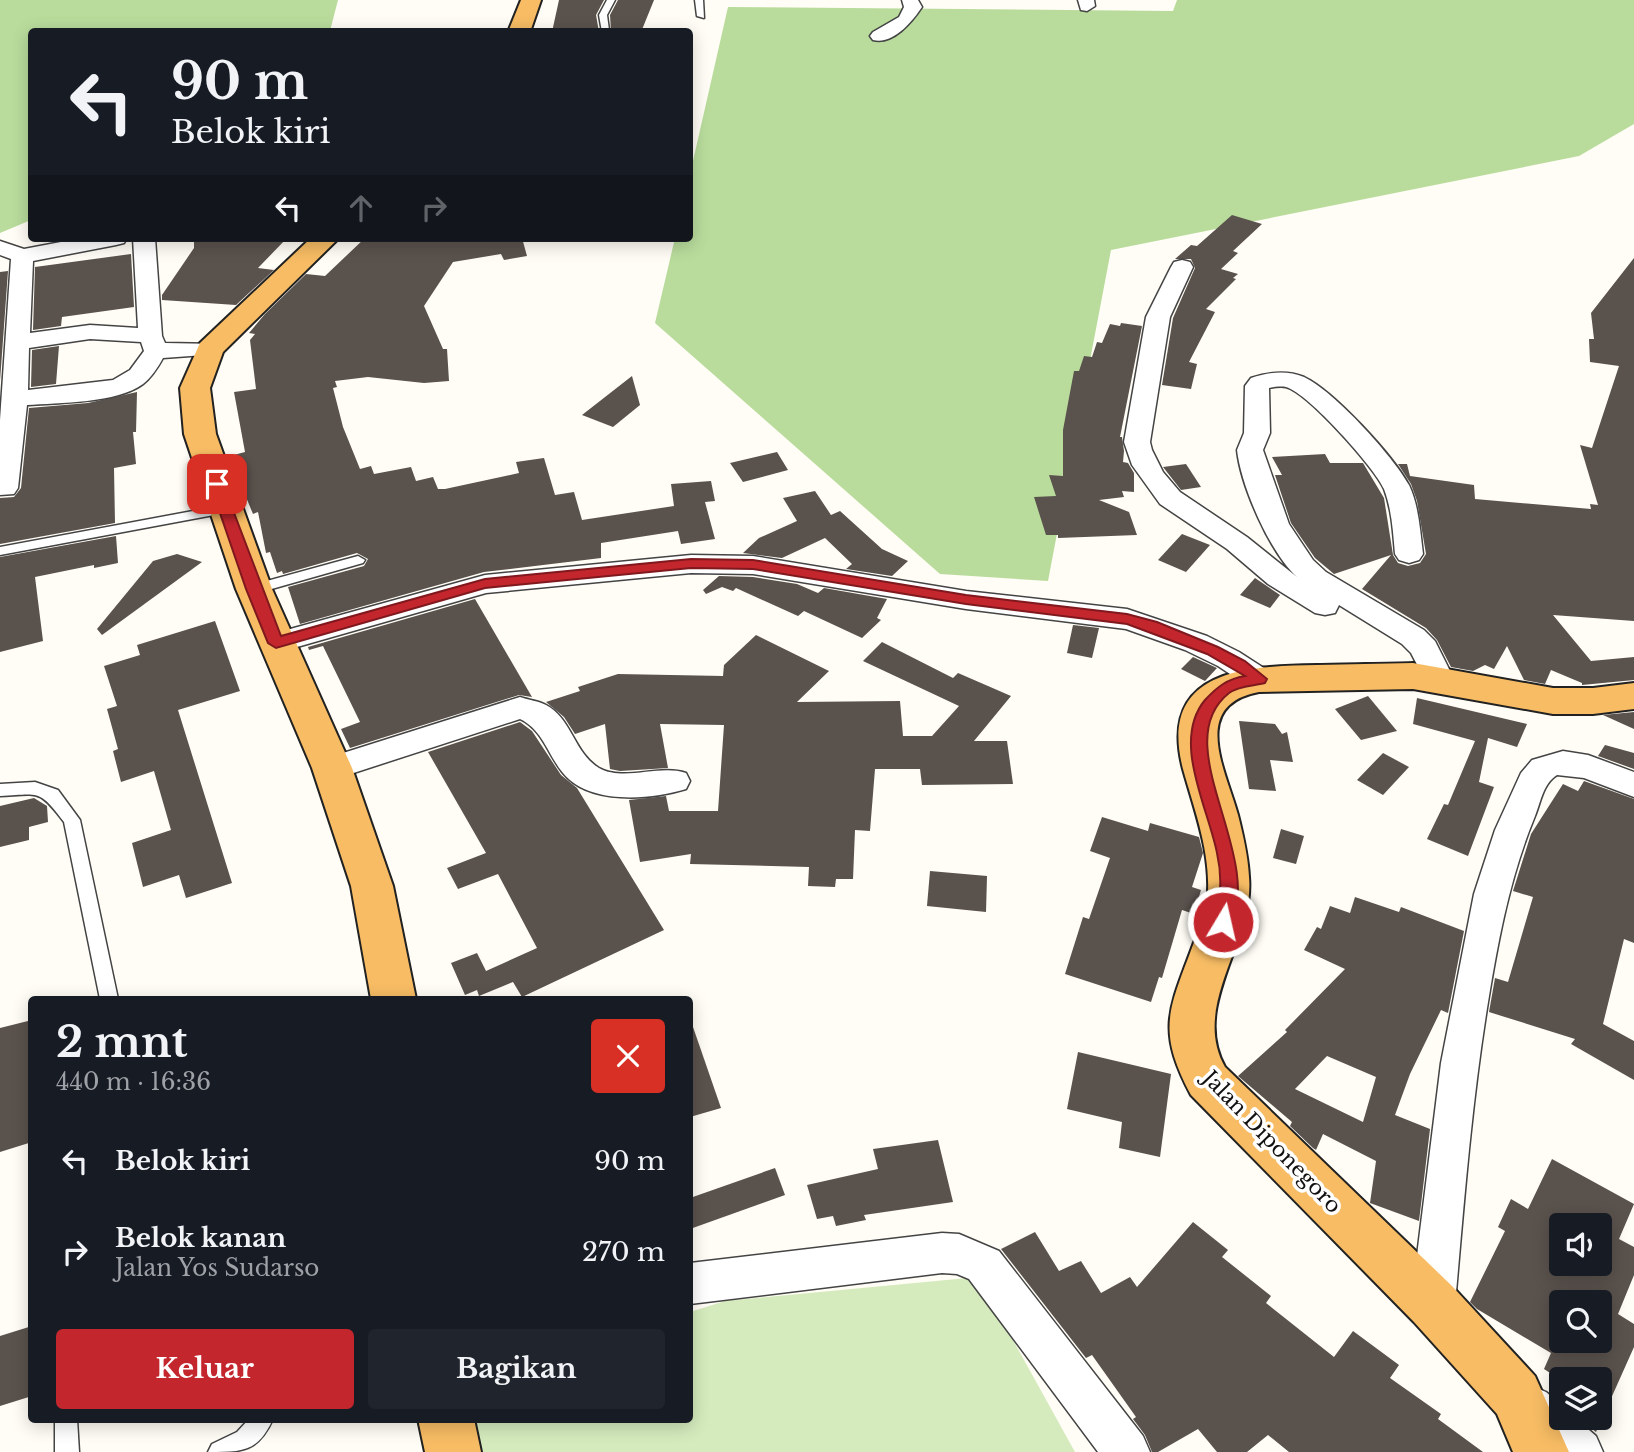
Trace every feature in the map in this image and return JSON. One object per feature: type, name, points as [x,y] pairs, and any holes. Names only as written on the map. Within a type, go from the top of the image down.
[{"type":"highway","points":[[520,28],[531,0]]},
{"type":"highway","points":[[322,242],[210,349],[195,388],[200,434],[225,509],[276,643],[332,768],[372,886],[393,996]]},
{"type":"highway","name":"Jalan Diponegoro","points":[[1541,1452],[1516,1395],[1433,1304],[1208,1081],[1196,1065],[1191,1043],[1196,992],[1229,903],[1227,856],[1199,756],[1198,731],[1202,714],[1224,689],[1259,679],[1426,677],[1527,698],[1574,702],[1610,701],[1634,696]]},
{"type":"highway","points":[[447,1423],[453,1452]]},
{"type":"street","points":[[879,36],[909,16],[914,7],[910,0]]},
{"type":"street","points":[[5,488],[15,400],[18,342],[10,311],[11,252],[86,242]]},
{"type":"street","points":[[15,400],[122,385],[141,372],[153,343],[144,242]]},
{"type":"street","points":[[1182,267],[1158,317],[1137,442],[1141,455],[1161,489],[1170,498],[1237,543],[1278,578],[1393,646],[1426,677]]},
{"type":"street","points":[[18,342],[90,332],[210,349]]},
{"type":"street","points":[[1409,554],[1399,496],[1383,469],[1336,417],[1298,384],[1287,380],[1260,383],[1257,386],[1257,433],[1250,450],[1251,459],[1286,549],[1316,578],[1413,637],[1424,648],[1426,677]]},
{"type":"street","points":[[276,643],[485,584],[691,564],[753,565],[966,600],[1127,619],[1212,650],[1240,664],[1259,679]]},
{"type":"street","points":[[332,768],[520,708],[538,713],[546,719],[576,766],[587,776],[610,783],[674,781]]},
{"type":"street","points":[[1433,1304],[1457,1069],[1487,910],[1507,840],[1535,776],[1544,766],[1561,763],[1585,766],[1634,785]]},
{"type":"street","points":[[693,1284],[942,1253],[970,1257],[984,1265],[1127,1452]]},
{"type":"street","points":[[1516,1395],[1580,1452]]},
{"type":"lane","points":[[605,28],[603,15],[611,0]]},
{"type":"lane","points":[[699,0],[701,16]]},
{"type":"lane","points":[[0,551],[225,509]]},
{"type":"lane","points":[[254,589],[358,560]]},
{"type":"lane","points":[[0,790],[35,788],[52,794],[72,820],[108,996]]},
{"type":"lane","points":[[66,1423],[67,1452]]},
{"type":"lane","points":[[220,1452],[239,1445],[258,1429],[260,1423]]},
{"type":"green space","points":[[0,0],[338,0],[331,28],[28,28],[28,221],[0,233]]},
{"type":"green space","points":[[1177,0],[1634,0],[1634,124],[1579,156],[1111,250],[1048,581],[940,574],[655,323],[674,242],[693,242],[693,161],[728,7],[1173,11]]},
{"type":"green space","points":[[978,1277],[1075,1452],[469,1452],[462,1423],[693,1423],[693,1311],[725,1301]]},
{"type":"building","points":[[559,0],[604,0],[596,15],[598,28],[553,28]]},
{"type":"building","points":[[618,0],[654,0],[643,28],[611,28],[610,15]]},
{"type":"building","points":[[1232,215],[1262,224],[1233,251],[1238,253],[1221,269],[1238,274],[1206,309],[1215,312],[1189,362],[1197,364],[1191,389],[1162,385],[1173,318],[1195,268],[1191,259],[1175,259],[1191,245],[1197,246]]},
{"type":"building","points":[[194,242],[283,242],[258,268],[274,270],[236,305],[162,300],[162,295],[194,248]]},
{"type":"building","points":[[361,242],[523,242],[527,256],[504,260],[501,254],[453,262],[424,306],[443,349],[447,349],[449,381],[424,383],[368,377],[335,381],[337,387],[333,388],[343,427],[360,469],[371,466],[374,474],[411,467],[416,481],[433,477],[438,489],[445,489],[519,473],[516,462],[544,458],[555,495],[574,492],[582,520],[674,506],[671,484],[711,481],[715,501],[705,502],[715,539],[681,544],[678,531],[601,543],[601,558],[484,572],[300,624],[288,587],[364,566],[368,559],[357,553],[283,574],[282,571],[277,573],[270,552],[266,553],[258,512],[253,514],[241,485],[243,484],[234,455],[245,452],[234,392],[256,389],[250,340],[255,334],[249,333],[306,274],[325,276]]},
{"type":"building","points":[[131,254],[134,307],[62,317],[61,326],[33,330],[35,267]]},
{"type":"building","points":[[1634,258],[1634,621],[1553,615],[1591,661],[1634,657],[1634,680],[1582,685],[1551,670],[1545,684],[1524,680],[1507,646],[1494,669],[1485,665],[1473,671],[1451,667],[1437,640],[1426,628],[1362,589],[1391,555],[1334,574],[1315,558],[1291,523],[1275,475],[1282,475],[1272,457],[1325,454],[1330,463],[1363,463],[1384,498],[1393,555],[1398,563],[1408,566],[1420,563],[1426,554],[1417,501],[1411,484],[1398,464],[1407,464],[1410,476],[1474,485],[1475,499],[1591,509],[1590,504],[1598,505],[1580,445],[1592,448],[1619,366],[1590,362],[1589,339],[1594,339],[1591,313]]},
{"type":"building","points":[[8,271],[0,381],[0,272]]},
{"type":"building","points":[[1121,323],[1142,326],[1120,437],[1124,451],[1123,462],[1128,463],[1134,473],[1134,492],[1122,491],[1124,497],[1099,500],[1129,512],[1137,535],[1058,538],[1058,535],[1046,535],[1034,497],[1056,496],[1049,475],[1063,476],[1063,430],[1074,371],[1079,371],[1084,356],[1092,357],[1097,342],[1102,343],[1110,324],[1120,326]]},
{"type":"building","points":[[59,346],[56,384],[31,387],[32,350]]},
{"type":"building","points":[[632,376],[640,405],[613,427],[582,415]]},
{"type":"building","points":[[137,392],[136,432],[133,432],[136,464],[114,468],[115,523],[0,544],[0,498],[14,497],[21,488],[29,408],[88,403]]},
{"type":"building","points":[[777,452],[788,470],[743,482],[730,463]]},
{"type":"building","points":[[1186,464],[1201,487],[1181,490],[1163,467]]},
{"type":"building","points":[[815,491],[831,515],[840,511],[882,549],[908,561],[892,576],[846,569],[852,564],[825,538],[782,558],[743,553],[759,538],[797,521],[783,498]]},
{"type":"building","points":[[1182,534],[1210,545],[1186,572],[1158,560]]},
{"type":"building","points":[[116,536],[118,563],[35,577],[43,641],[0,652],[0,557]]},
{"type":"building","points":[[177,554],[202,562],[102,635],[97,629],[153,561]]},
{"type":"building","points":[[719,576],[753,577],[797,584],[818,593],[824,588],[887,599],[877,618],[881,620],[862,638],[804,611],[798,616],[736,588],[733,591],[722,587],[706,594],[703,590]]},
{"type":"building","points":[[1255,578],[1280,595],[1270,608],[1240,595]]},
{"type":"building","points":[[475,599],[532,697],[519,695],[350,748],[341,729],[360,722],[323,646],[309,650],[308,647]]},
{"type":"building","points":[[215,621],[240,691],[178,710],[232,883],[186,898],[179,875],[143,887],[132,843],[171,830],[154,771],[121,782],[113,751],[118,749],[107,709],[117,706],[104,666],[140,655],[137,645]]},
{"type":"building","points":[[1073,625],[1099,628],[1092,658],[1067,653]]},
{"type":"building","points":[[756,635],[829,671],[797,702],[900,701],[903,736],[932,736],[959,706],[863,661],[882,642],[953,678],[958,673],[1011,696],[974,741],[1007,741],[1013,784],[922,785],[920,769],[875,769],[870,831],[855,830],[853,879],[836,879],[835,887],[808,886],[809,867],[690,864],[691,854],[640,862],[629,800],[666,796],[669,811],[718,811],[724,725],[660,724],[668,768],[620,771],[610,769],[605,724],[575,734],[564,717],[546,702],[580,691],[578,687],[618,674],[723,676],[724,665]]},
{"type":"building","points":[[1193,657],[1217,668],[1205,681],[1181,669]]},
{"type":"building","points":[[1368,696],[1397,731],[1361,740],[1335,709]]},
{"type":"building","points":[[1417,698],[1527,724],[1517,747],[1488,738],[1479,782],[1494,787],[1468,856],[1427,839],[1444,804],[1448,805],[1475,741],[1413,724]]},
{"type":"building","points":[[1634,712],[1634,729],[1603,715]]},
{"type":"building","points":[[1239,721],[1275,724],[1282,734],[1287,732],[1293,762],[1270,760],[1276,791],[1249,789]]},
{"type":"building","points":[[520,722],[532,731],[561,775],[577,788],[664,930],[524,996],[521,996],[513,982],[479,996],[477,990],[465,995],[451,963],[477,953],[486,971],[537,948],[498,874],[458,889],[447,868],[486,853],[428,752]]},
{"type":"building","points":[[1605,745],[1634,753],[1634,769],[1598,756]]},
{"type":"building","points":[[1383,753],[1409,767],[1383,795],[1357,780]]},
{"type":"building","points":[[1584,781],[1634,799],[1634,943],[1624,939],[1603,1024],[1634,1041],[1634,1080],[1571,1044],[1575,1039],[1489,1012],[1495,978],[1508,982],[1533,897],[1513,891],[1531,834],[1563,784],[1578,791]]},
{"type":"building","points":[[34,798],[47,806],[48,822],[29,827],[29,840],[0,847],[0,806]]},
{"type":"building","points":[[1102,817],[1148,831],[1150,823],[1199,837],[1203,853],[1192,887],[1201,890],[1194,914],[1182,910],[1162,978],[1159,977],[1151,1002],[1065,974],[1083,917],[1089,919],[1110,858],[1090,851]]},
{"type":"building","points":[[1281,829],[1304,836],[1296,864],[1273,858]]},
{"type":"building","points":[[930,871],[987,876],[986,912],[927,906]]},
{"type":"building","points":[[1355,897],[1399,912],[1401,907],[1464,931],[1448,1013],[1441,1010],[1410,1074],[1395,1115],[1430,1129],[1419,1221],[1370,1203],[1376,1161],[1323,1134],[1316,1150],[1290,1126],[1292,1122],[1238,1076],[1287,1032],[1285,1030],[1345,969],[1304,950],[1317,927],[1321,929],[1330,906],[1350,913]],"holes":[[[1327,1056],[1376,1077],[1363,1122],[1295,1089]]]},
{"type":"building","points":[[28,1021],[28,1143],[0,1152],[0,1028]]},
{"type":"building","points":[[693,1027],[721,1108],[693,1116]]},
{"type":"building","points":[[1078,1052],[1171,1074],[1160,1157],[1119,1148],[1122,1122],[1067,1109]]},
{"type":"building","points":[[938,1140],[953,1202],[864,1215],[866,1220],[836,1226],[833,1216],[817,1219],[807,1185],[878,1169],[873,1149]]},
{"type":"building","points":[[1552,1159],[1634,1204],[1619,1239],[1634,1247],[1634,1275],[1618,1314],[1634,1324],[1634,1347],[1612,1396],[1612,1367],[1549,1367],[1549,1372],[1544,1369],[1551,1353],[1612,1353],[1612,1290],[1549,1290],[1549,1352],[1477,1309],[1470,1302],[1505,1231],[1498,1227],[1511,1199],[1528,1209]]},
{"type":"building","points":[[775,1168],[785,1195],[693,1228],[693,1197]]},
{"type":"building","points":[[1193,1222],[1228,1250],[1222,1257],[1271,1296],[1266,1303],[1334,1357],[1353,1331],[1399,1365],[1390,1378],[1441,1414],[1438,1419],[1483,1452],[1289,1452],[1268,1435],[1247,1452],[1217,1452],[1198,1429],[1158,1452],[1152,1452],[1145,1435],[1133,1419],[1136,1417],[1092,1355],[1086,1358],[1001,1249],[1035,1232],[1059,1271],[1081,1261],[1101,1293],[1130,1277],[1137,1287]]},
{"type":"building","points":[[28,1327],[28,1397],[0,1406],[0,1336]]},
{"type":"route","points":[[217,484],[276,643],[485,584],[691,564],[753,565],[966,600],[1127,619],[1212,650],[1240,664],[1259,679],[1224,689],[1202,714],[1198,731],[1199,756],[1227,856],[1229,903],[1223,922]]}]
